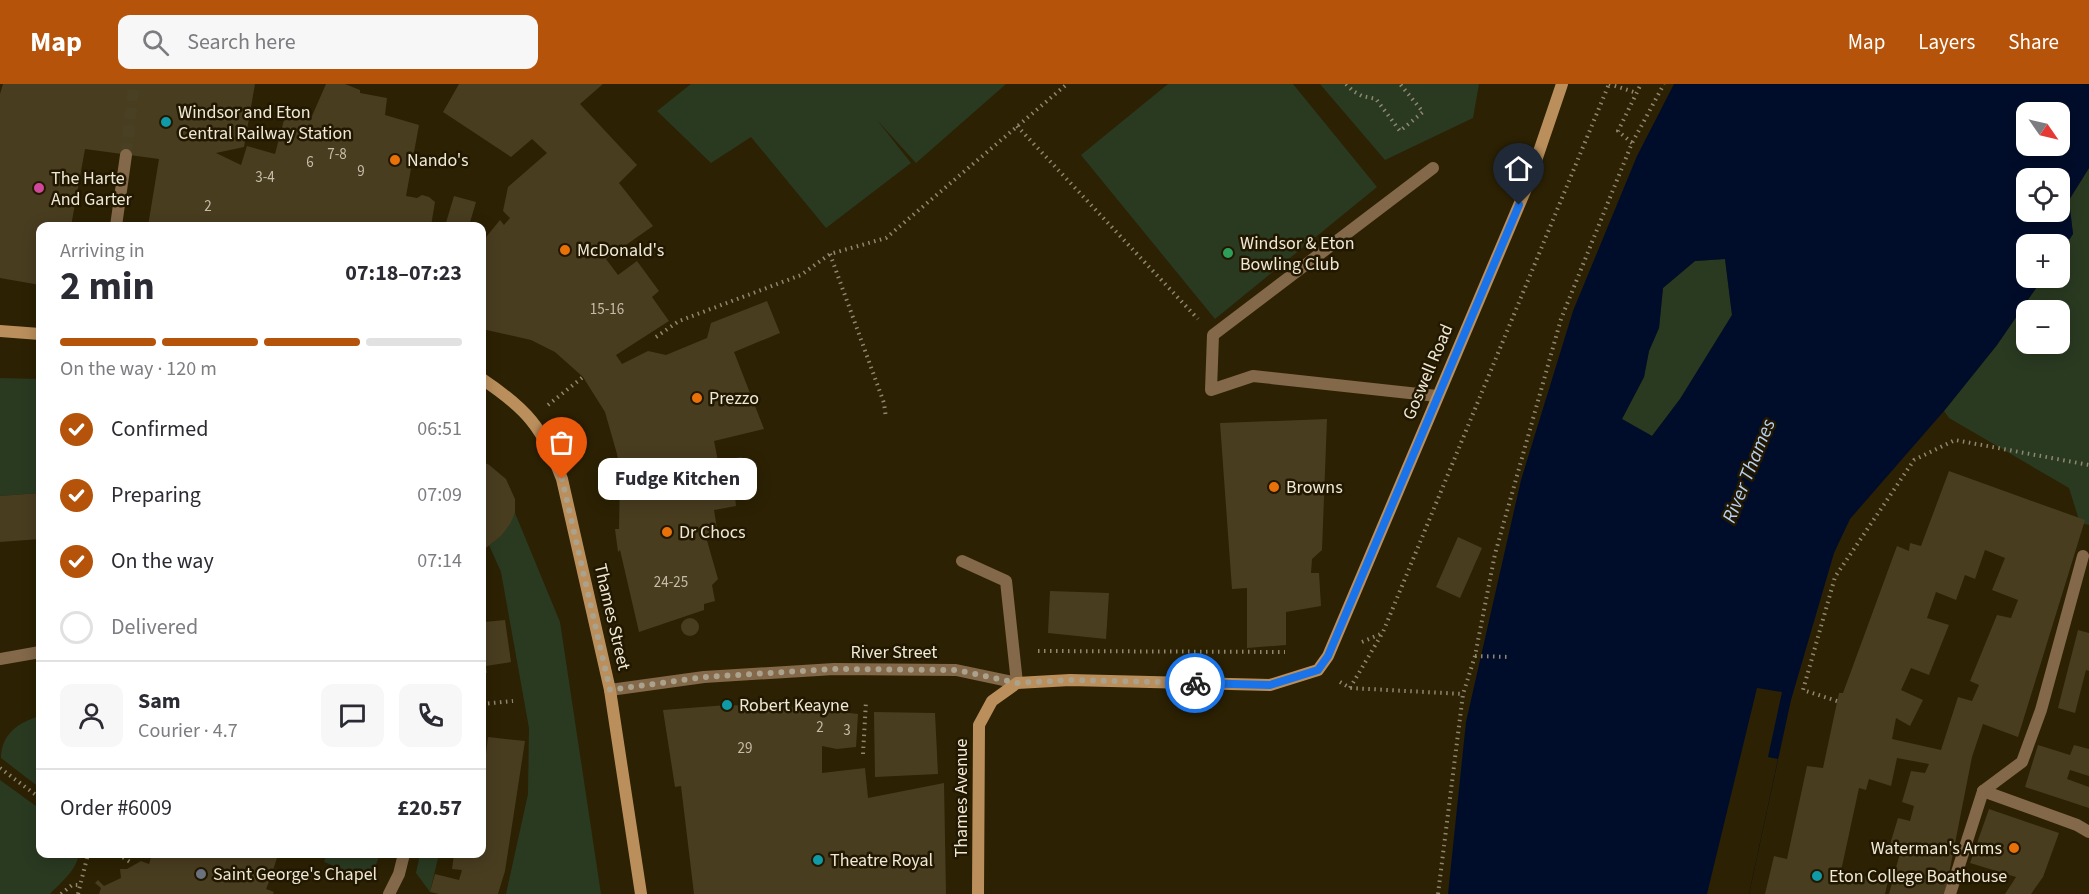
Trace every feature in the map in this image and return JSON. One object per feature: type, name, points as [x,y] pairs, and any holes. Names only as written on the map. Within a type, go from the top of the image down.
[{"type":"street","name":"Goswell Road","points":[[1318,670],[1328,656],[1528,184],[1562,84]]},
{"type":"street","points":[[118,222],[126,155]]},
{"type":"street","points":[[1433,168],[1213,335],[1211,390],[1253,376],[1437,396]]},
{"type":"street","points":[[0,331],[36,334]]},
{"type":"street","name":"Thames Street","points":[[486,382],[511,399],[531,418],[551,450],[562,479],[610,690],[641,894]]},
{"type":"street","points":[[1950,894],[1983,790],[2022,762],[2041,711],[2084,556]]},
{"type":"street","points":[[962,561],[1006,581],[1017,683]]},
{"type":"street","points":[[0,659],[36,653]]},
{"type":"street","name":"River Street","points":[[610,690],[704,677],[834,669],[956,670],[1017,683],[1070,680],[1270,685],[1318,670]]},
{"type":"street","name":"Thames Avenue","points":[[978,894],[979,725],[992,701],[1017,683]]},
{"type":"street","points":[[1983,790],[2078,825],[2089,832]]},
{"type":"street","points":[[389,894],[403,858]]},
{"type":"path","points":[[656,337],[679,321],[801,275],[830,254],[886,238],[1067,84]]},
{"type":"path","points":[[1346,84],[1362,96],[1376,99],[1400,131],[1423,112],[1401,84]]},
{"type":"path","points":[[1463,694],[1350,688],[1383,632],[1609,84],[1637,93]]},
{"type":"path","points":[[1632,143],[1618,131],[1641,84]]},
{"type":"path","points":[[1438,894],[1463,694],[1475,656],[1496,554],[1561,319],[1632,143],[1664,84]]},
{"type":"path","points":[[1017,126],[1213,335]]},
{"type":"path","points":[[830,254],[884,403],[886,418]]},
{"type":"path","points":[[531,418],[583,377]]},
{"type":"path","points":[[1837,701],[1803,690],[1826,605],[1835,577],[1914,460],[1955,440],[2089,465]]},
{"type":"path","points":[[1013,651],[1292,652]]},
{"type":"path","points":[[1475,656],[1510,657]]},
{"type":"path","points":[[486,704],[513,701]]},
{"type":"path","points":[[863,754],[866,701]]},
{"type":"path","points":[[0,768],[36,795]]},
{"type":"path","points":[[78,894],[87,858]]},
{"type":"path","points":[[124,858],[133,864]]},
{"type":"path","points":[[61,894],[72,885],[80,885]]},
{"type":"green space","points":[[691,84],[1006,84],[916,163],[877,120],[911,163],[826,228],[751,137],[711,163],[657,111]]},
{"type":"green space","name":"Windsor & Eton Bowling Club","points":[[1168,84],[1293,84],[1377,187],[1215,319],[1081,155]]},
{"type":"green space","points":[[1320,84],[1479,84],[1473,118],[1385,160]]},
{"type":"green space","points":[[2089,168],[2089,525],[2080,523],[2069,488],[1949,418],[1944,411],[1997,345],[2016,317],[2016,354],[2070,354],[2070,300],[2028,300],[2036,288],[2070,288],[2070,239],[2073,234],[2070,198]]},
{"type":"green space","points":[[1725,259],[1732,315],[1680,399],[1652,436],[1622,419],[1644,377],[1649,351],[1659,328],[1663,288],[1695,261]]},
{"type":"green space","points":[[0,378],[36,379],[36,493],[0,496]]},
{"type":"green space","points":[[515,513],[560,622],[601,894],[506,894],[528,794],[529,728],[501,572],[489,545],[501,536]]},
{"type":"green space","points":[[36,718],[36,785],[1,758],[4,742],[8,736],[25,722]]},
{"type":"green space","points":[[0,780],[36,806],[36,858],[78,858],[72,871],[50,894],[0,894]]},
{"type":"green space","points":[[326,858],[378,858],[370,880],[324,862]]},
{"type":"green space","points":[[419,858],[438,858],[430,892],[416,873]]},
{"type":"water","name":"River Thames","points":[[1674,84],[2089,84],[2089,168],[2070,198],[2070,168],[2016,168],[2016,222],[2070,222],[2070,208],[2073,234],[2070,239],[2070,234],[2016,234],[2016,288],[2036,288],[2028,300],[2016,300],[2016,317],[1997,345],[1944,411],[1850,519],[1834,553],[1791,700],[1749,894],[1448,894],[1466,722],[1521,480],[1573,311],[1637,156]],"holes":[[[1725,259],[1732,315],[1680,399],[1652,436],[1622,419],[1644,377],[1649,351],[1659,328],[1663,288],[1695,261]]]},
{"type":"pier","points":[[1757,688],[1782,692],[1768,757],[1778,759],[1749,894],[1707,894]]},
{"type":"building","points":[[3,84],[255,84],[244,147],[216,153],[241,165],[247,146],[275,154],[284,120],[295,108],[312,116],[326,84],[345,84],[360,90],[360,93],[387,98],[385,115],[419,125],[406,196],[417,198],[422,195],[435,202],[432,222],[149,222],[159,159],[85,149],[72,222],[36,222],[36,284],[0,278],[0,94]]},
{"type":"building","points":[[459,84],[603,84],[580,104],[637,165],[619,183],[653,226],[606,259],[618,275],[637,261],[659,291],[652,297],[669,321],[616,355],[622,364],[648,351],[666,355],[707,338],[711,323],[767,301],[780,333],[734,352],[764,429],[714,441],[718,461],[742,457],[744,478],[733,480],[736,506],[714,510],[718,535],[706,537],[718,579],[712,585],[715,601],[704,604],[704,610],[639,632],[620,550],[618,552],[615,529],[619,529],[620,472],[605,412],[583,377],[555,352],[531,340],[486,330],[486,237],[500,220],[504,225],[510,218],[503,211],[508,187],[547,153],[532,139],[511,157],[443,112]]},
{"type":"building","points":[[454,196],[476,202],[470,222],[446,222]]},
{"type":"building","name":"Browns","points":[[1327,419],[1322,550],[1312,559],[1311,573],[1319,573],[1321,606],[1286,612],[1286,645],[1247,648],[1247,588],[1232,589],[1220,423]]},
{"type":"building","points":[[486,464],[506,479],[515,499],[515,513],[501,536],[486,548]]},
{"type":"building","points":[[1949,471],[2085,520],[2018,737],[1983,724],[1972,757],[1945,894],[1889,894],[1900,853],[1888,851],[1898,818],[1910,821],[1914,806],[1902,802],[1911,771],[1925,773],[1929,764],[1897,758],[1891,786],[1869,779],[1866,790],[1859,788],[1841,871],[1888,881],[1885,894],[1765,894],[1774,856],[1787,859],[1807,766],[1823,768],[1839,693],[1843,693],[1897,546],[1909,551],[1910,543],[1921,546]],"holes":[[[1985,550],[2005,558],[1992,590],[2018,600],[2011,618],[1997,615],[1970,681],[1979,685],[1972,701],[1958,697],[1941,750],[1892,739],[1896,718],[1910,726],[1923,700],[1901,690],[1911,668],[1929,675],[1949,625],[1927,618],[1936,592],[1956,600],[1965,575],[1975,579]]]},
{"type":"building","points":[[36,493],[36,539],[0,542],[0,496]]},
{"type":"building","points":[[1458,537],[1482,548],[1460,598],[1436,587]]},
{"type":"building","points":[[1050,591],[1109,593],[1106,639],[1048,633]]},
{"type":"building","points":[[686,618],[694,618],[699,623],[697,634],[686,636],[681,631],[681,623]]},
{"type":"building","points":[[505,620],[511,662],[486,666],[486,622]]},
{"type":"building","points":[[2078,630],[2089,633],[2089,671],[2086,670],[2075,713],[2058,708]]},
{"type":"building","name":"Theatre Royal","points":[[727,705],[805,708],[858,714],[856,747],[837,749],[822,746],[822,773],[865,768],[868,798],[944,783],[946,894],[694,894],[681,786],[675,787],[663,710]]},
{"type":"building","points":[[874,712],[935,713],[938,774],[875,777]]},
{"type":"building","points":[[488,737],[525,741],[505,871],[498,894],[430,892],[435,874],[459,880],[462,870],[452,869],[453,858],[486,858]]},
{"type":"building","points":[[2038,745],[2070,755],[2074,745],[2089,749],[2089,776],[2070,770],[2067,779],[2089,787],[2089,808],[2025,787]]},
{"type":"building","name":"Waterman's Arms","points":[[1989,809],[2059,833],[2043,877],[2031,894],[2005,894],[2016,877],[1970,863]]},
{"type":"building","name":"Saint George's Chapel","points":[[151,858],[277,858],[273,870],[281,873],[279,877],[272,874],[266,889],[274,892],[273,894],[99,894],[101,888],[95,883],[98,880],[104,886],[121,878],[120,869],[127,869],[141,861],[149,864]]},
{"type":"tunnel","points":[[126,155],[134,84]]},
{"type":"way so far","points":[[562,479],[610,690],[704,677],[834,669],[956,670],[1017,683],[1070,680],[1195,683]]},
{"type":"place","name":"Windsor and Eton Central Railway Station","points":[[166,122]]},
{"type":"place","name":"Nando's","points":[[395,160]]},
{"type":"place","name":"The Harte And Garter","points":[[39,188]]},
{"type":"place","name":"McDonald's","points":[[565,250]]},
{"type":"place","name":"Windsor & Eton Bowling Club","points":[[1228,253]]},
{"type":"place","name":"Prezzo","points":[[697,398]]},
{"type":"place","name":"Fudge Kitchen","points":[[562,479]]},
{"type":"place","name":"Browns","points":[[1274,487]]},
{"type":"place","name":"Dr Chocs","points":[[667,532]]},
{"type":"place","name":"Robert Keayne","points":[[727,705]]},
{"type":"place","name":"Waterman's Arms","points":[[2014,848]]},
{"type":"place","name":"Theatre Royal","points":[[818,860]]},
{"type":"place","name":"Saint George's Chapel","points":[[201,874]]},
{"type":"place","name":"Eton College Boathouse","points":[[1817,876]]},
{"type":"route","points":[[1195,683],[1270,685],[1318,670],[1328,656],[1519,205]]}]
